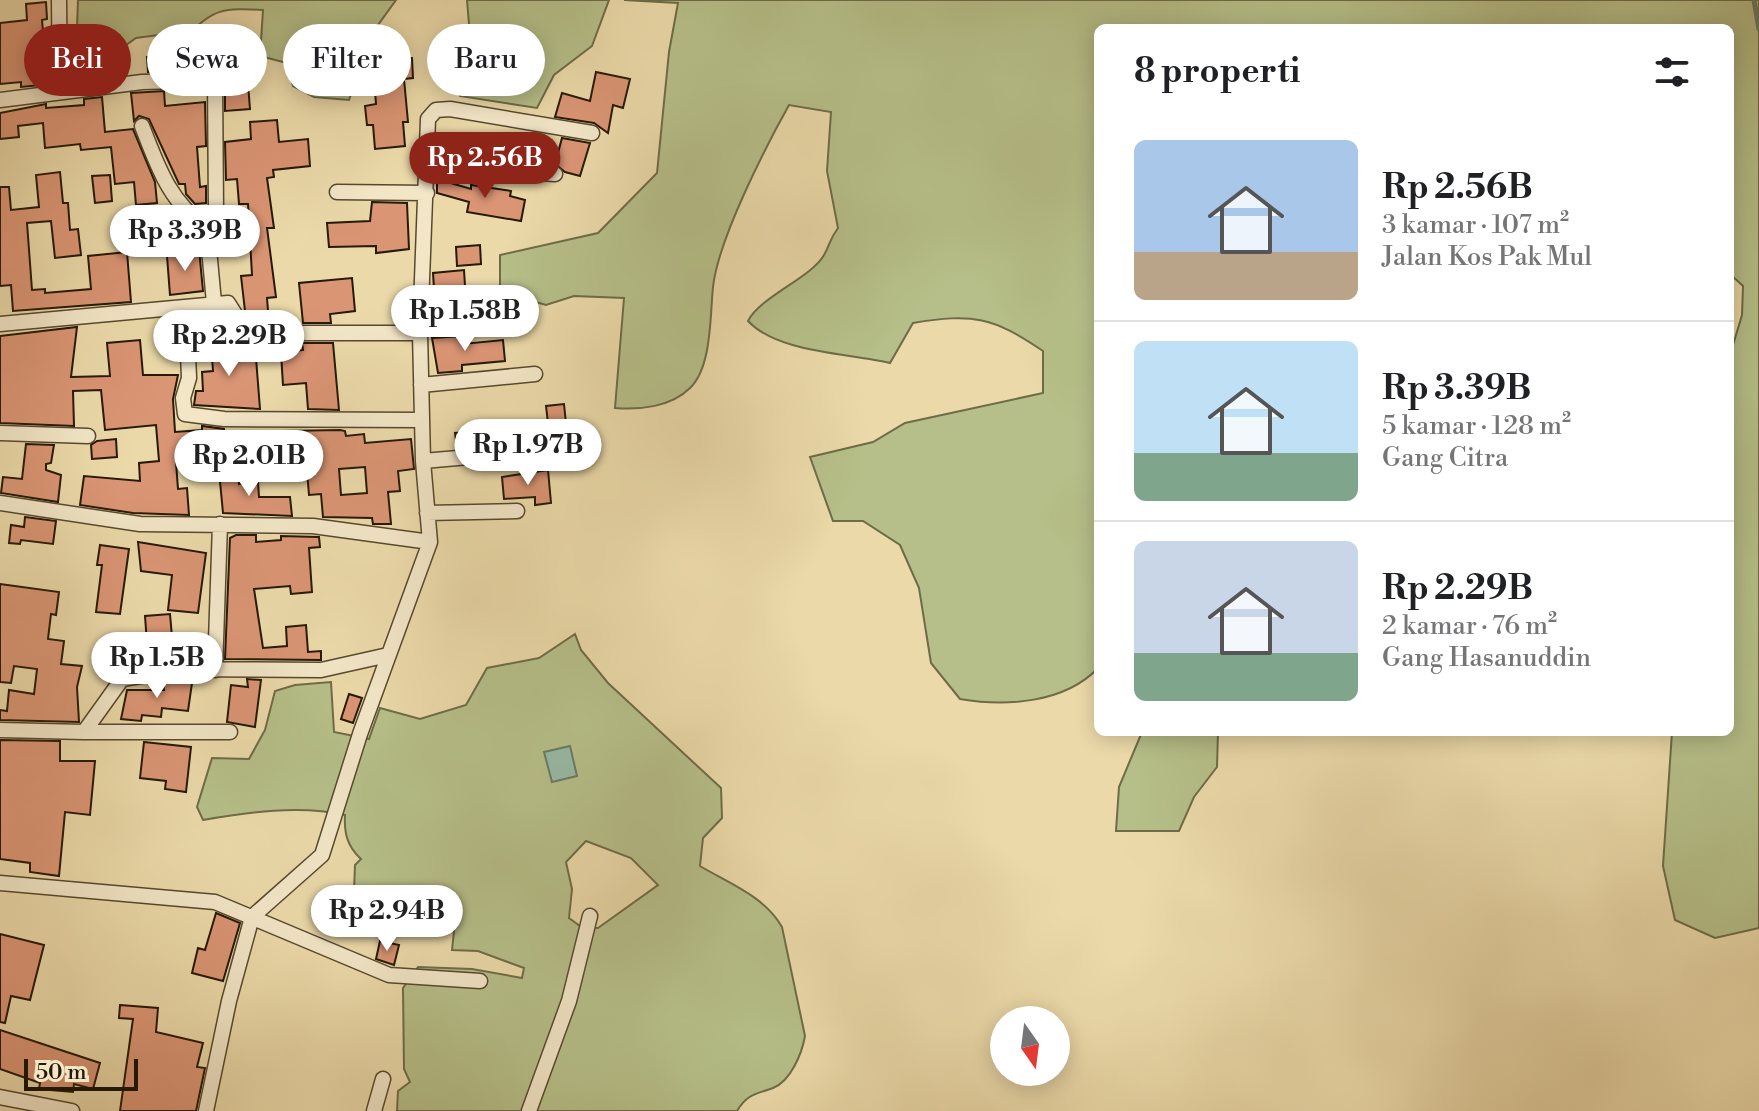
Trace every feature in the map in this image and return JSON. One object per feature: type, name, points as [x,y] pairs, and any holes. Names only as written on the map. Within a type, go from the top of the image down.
[{"type":"street","points":[[59,0],[59,24]]},
{"type":"street","points":[[131,85],[215,80],[216,212],[207,227],[214,303]]},
{"type":"street","points":[[0,100],[24,96]]},
{"type":"street","points":[[206,1111],[229,1001],[252,917],[322,855],[388,655],[430,542],[423,461],[420,333],[428,119],[436,110],[450,109],[592,133]]},
{"type":"street","points":[[142,126],[161,173],[179,205],[207,227]]},
{"type":"street","points":[[428,165],[555,174]]},
{"type":"street","points":[[337,192],[427,193]]},
{"type":"street","points":[[0,324],[228,303],[247,333],[420,333]]},
{"type":"street","points":[[186,307],[189,378],[183,398],[185,414],[224,419],[422,420]]},
{"type":"street","points":[[421,385],[535,374]]},
{"type":"street","points":[[0,433],[88,436]]},
{"type":"street","points":[[423,461],[550,450]]},
{"type":"street","points":[[0,503],[140,524],[313,526],[430,542]]},
{"type":"street","points":[[427,513],[517,511]]},
{"type":"street","points":[[215,670],[220,524]]},
{"type":"street","points":[[84,732],[117,682],[182,669],[321,670],[388,655]]},
{"type":"street","points":[[0,730],[230,732]]},
{"type":"street","points":[[0,883],[215,902],[389,975],[480,981]]},
{"type":"street","points":[[529,1111],[569,1001],[590,916]]},
{"type":"street","points":[[374,1111],[383,1079]]},
{"type":"street","points":[[0,1097],[72,1111]]},
{"type":"green space","points":[[78,0],[396,0],[379,24],[283,24],[283,62],[267,58],[267,24],[262,24],[263,10],[229,10],[212,15],[200,24],[147,24],[147,37],[131,42],[131,24],[77,24]]},
{"type":"green space","points":[[467,0],[609,0],[592,46],[554,75],[545,92],[545,24],[469,24]]},
{"type":"green space","points":[[624,0],[1759,0],[1759,928],[1715,938],[1675,920],[1663,866],[1672,736],[1734,736],[1734,342],[1742,315],[1743,286],[1734,278],[1734,24],[1094,24],[1094,671],[1069,689],[1052,695],[1034,700],[996,702],[960,699],[931,663],[919,588],[900,545],[863,521],[833,521],[810,457],[873,442],[905,423],[1043,393],[1043,351],[996,325],[982,320],[952,318],[913,323],[890,363],[795,346],[761,332],[748,321],[763,304],[818,263],[838,228],[827,171],[831,112],[789,105],[756,169],[724,245],[713,287],[709,340],[702,367],[690,388],[674,399],[645,408],[615,408],[624,298],[574,296],[546,305],[500,292],[500,255],[598,233],[657,173],[669,52],[678,3]]},
{"type":"green space","points":[[312,96],[350,96],[349,100]]},
{"type":"green space","points":[[460,96],[543,96],[537,108]]},
{"type":"green space","points":[[575,634],[581,650],[608,683],[721,788],[722,818],[703,838],[700,866],[756,899],[782,927],[804,1043],[795,1066],[785,1079],[773,1088],[748,1098],[737,1111],[397,1111],[398,1091],[410,1082],[404,1069],[403,988],[418,967],[472,969],[522,978],[524,968],[478,951],[452,950],[455,922],[400,917],[364,901],[354,891],[355,865],[361,859],[347,839],[345,815],[292,810],[203,820],[197,807],[212,758],[249,759],[265,730],[275,691],[295,685],[331,682],[334,732],[369,739],[380,708],[420,719],[466,705],[487,668],[539,658]],"holes":[[[586,841],[631,858],[658,885],[598,928],[580,926],[569,918],[572,889],[566,862]]]},
{"type":"green space","points":[[1140,736],[1218,736],[1217,767],[1194,797],[1179,831],[1116,831],[1119,787]]},
{"type":"shaded area","points":[[570,746],[577,776],[552,782],[544,752]]},
{"type":"building","points":[[46,2],[47,19],[42,20],[42,24],[24,24],[24,87],[21,87],[21,82],[0,84],[0,23],[27,20],[26,4]]},
{"type":"building","points":[[596,72],[630,79],[623,108],[613,105],[608,133],[594,123],[555,117],[562,93],[590,101]]},
{"type":"building","points":[[131,93],[164,96],[165,106],[205,102],[206,146],[197,147],[200,187],[206,186],[206,203],[195,204],[186,194],[185,184],[179,184],[149,119],[139,116],[134,121]]},
{"type":"building","points":[[225,96],[249,96],[250,109],[225,111]]},
{"type":"building","points":[[375,96],[406,96],[408,122],[403,122],[405,146],[375,149],[373,125],[367,125],[365,106],[376,104]]},
{"type":"building","points":[[102,97],[105,132],[133,129],[155,182],[157,203],[136,205],[134,182],[115,184],[111,147],[81,150],[80,144],[45,148],[43,123],[18,126],[19,137],[0,139],[0,113],[46,104],[46,108],[84,105],[84,99]]},
{"type":"building","points":[[277,120],[279,142],[308,139],[310,166],[273,170],[274,177],[267,178],[274,228],[267,228],[276,297],[267,298],[269,323],[252,323],[245,311],[241,276],[252,275],[248,204],[239,204],[237,179],[226,180],[225,142],[251,139],[250,122]]},
{"type":"building","points":[[562,138],[590,143],[580,176],[565,172],[555,164]]},
{"type":"building","points":[[60,172],[63,203],[68,203],[70,230],[78,229],[81,255],[55,258],[51,221],[27,223],[32,290],[45,289],[45,293],[91,289],[88,256],[127,252],[131,302],[13,311],[11,285],[0,286],[0,187],[9,187],[11,210],[39,207],[36,175]]},
{"type":"building","points":[[110,175],[112,201],[95,203],[92,176]]},
{"type":"building","points":[[437,179],[471,189],[471,185],[511,191],[510,196],[525,200],[521,221],[467,212],[469,202],[437,193]]},
{"type":"building","points":[[372,202],[407,203],[409,249],[376,253],[376,246],[329,247],[327,223],[370,221]]},
{"type":"building","points":[[144,219],[146,245],[118,247],[116,221]]},
{"type":"building","points":[[480,245],[481,264],[457,266],[456,247]]},
{"type":"building","points":[[199,249],[203,291],[170,295],[167,256]]},
{"type":"building","points":[[464,270],[465,286],[434,289],[433,273]]},
{"type":"building","points":[[352,278],[355,311],[330,314],[331,323],[303,323],[299,283]]},
{"type":"building","points":[[77,327],[71,377],[110,376],[107,343],[140,340],[143,375],[178,375],[173,399],[175,432],[202,430],[202,426],[224,429],[226,458],[176,462],[178,489],[187,488],[189,515],[133,513],[80,505],[84,476],[140,481],[139,463],[159,461],[156,425],[105,430],[101,390],[73,391],[74,426],[0,423],[0,336]]},
{"type":"building","points":[[228,327],[231,360],[256,358],[260,409],[194,405],[196,391],[203,391],[202,372],[213,371],[210,329]]},
{"type":"building","points":[[462,336],[463,344],[503,340],[505,361],[462,365],[462,371],[438,373],[432,338]]},
{"type":"building","points":[[302,343],[333,343],[339,410],[308,409],[306,383],[283,385],[281,353],[303,350]]},
{"type":"building","points":[[564,404],[568,443],[558,444],[550,440],[546,406]]},
{"type":"building","points":[[340,430],[345,431],[346,436],[364,434],[365,443],[411,439],[414,469],[398,471],[400,491],[388,492],[391,524],[373,524],[372,518],[323,517],[321,494],[309,495],[307,471],[287,473],[284,431]],"holes":[[[365,467],[367,493],[341,495],[339,469]]]},
{"type":"building","points":[[484,431],[486,446],[457,448],[455,433]]},
{"type":"building","points":[[116,439],[117,457],[92,459],[91,445],[97,441]]},
{"type":"building","points":[[26,444],[54,445],[51,463],[46,464],[46,470],[61,475],[58,502],[1,493],[3,477],[22,479]]},
{"type":"building","points":[[238,469],[239,484],[258,482],[259,497],[290,497],[292,516],[223,513],[219,471]]},
{"type":"building","points":[[548,470],[551,503],[535,505],[535,497],[504,499],[502,477]]},
{"type":"building","points":[[25,517],[56,521],[53,544],[21,540],[20,544],[9,543],[11,525],[24,527]]},
{"type":"building","points":[[256,535],[256,542],[281,540],[281,536],[319,537],[320,547],[309,548],[312,592],[291,594],[290,586],[254,589],[263,648],[287,646],[286,627],[306,625],[308,652],[321,651],[321,660],[225,659],[230,538]]},
{"type":"building","points":[[138,542],[206,553],[198,613],[168,610],[172,575],[141,571]]},
{"type":"building","points":[[100,545],[129,549],[120,614],[96,612],[102,565],[97,565]]},
{"type":"building","points":[[0,584],[59,592],[56,615],[51,614],[48,639],[64,641],[61,664],[82,666],[77,687],[79,722],[0,720],[0,710],[7,711],[9,690],[34,694],[37,669],[14,666],[11,683],[0,682]]},
{"type":"building","points":[[170,614],[174,660],[161,662],[160,643],[147,644],[145,616]]},
{"type":"building","points":[[247,679],[261,680],[255,727],[227,722],[231,685],[248,687]]},
{"type":"building","points":[[176,680],[192,683],[188,711],[162,708],[161,717],[142,715],[141,721],[121,719],[127,690],[164,690],[163,682]]},
{"type":"building","points":[[349,694],[362,698],[353,723],[341,719]]},
{"type":"building","points":[[0,740],[60,741],[60,761],[95,761],[90,815],[65,812],[59,876],[30,872],[30,863],[0,859]]},
{"type":"building","points":[[144,742],[191,747],[186,792],[165,789],[166,781],[140,778]]},
{"type":"building","points":[[216,913],[240,923],[223,981],[192,973],[198,948],[205,950]]},
{"type":"building","points":[[0,934],[44,945],[30,1000],[11,996],[5,1023],[0,1022]]},
{"type":"building","points":[[380,941],[399,945],[394,965],[376,959]]},
{"type":"building","points":[[120,1005],[158,1008],[156,1032],[203,1043],[197,1067],[205,1068],[196,1111],[120,1111],[133,1019],[119,1018]]},
{"type":"building","points":[[0,1030],[100,1063],[93,1089],[74,1084],[73,1092],[39,1089],[40,1083],[0,1069]]},
{"type":"waterway","points":[[1754,0],[1759,29]]}]
